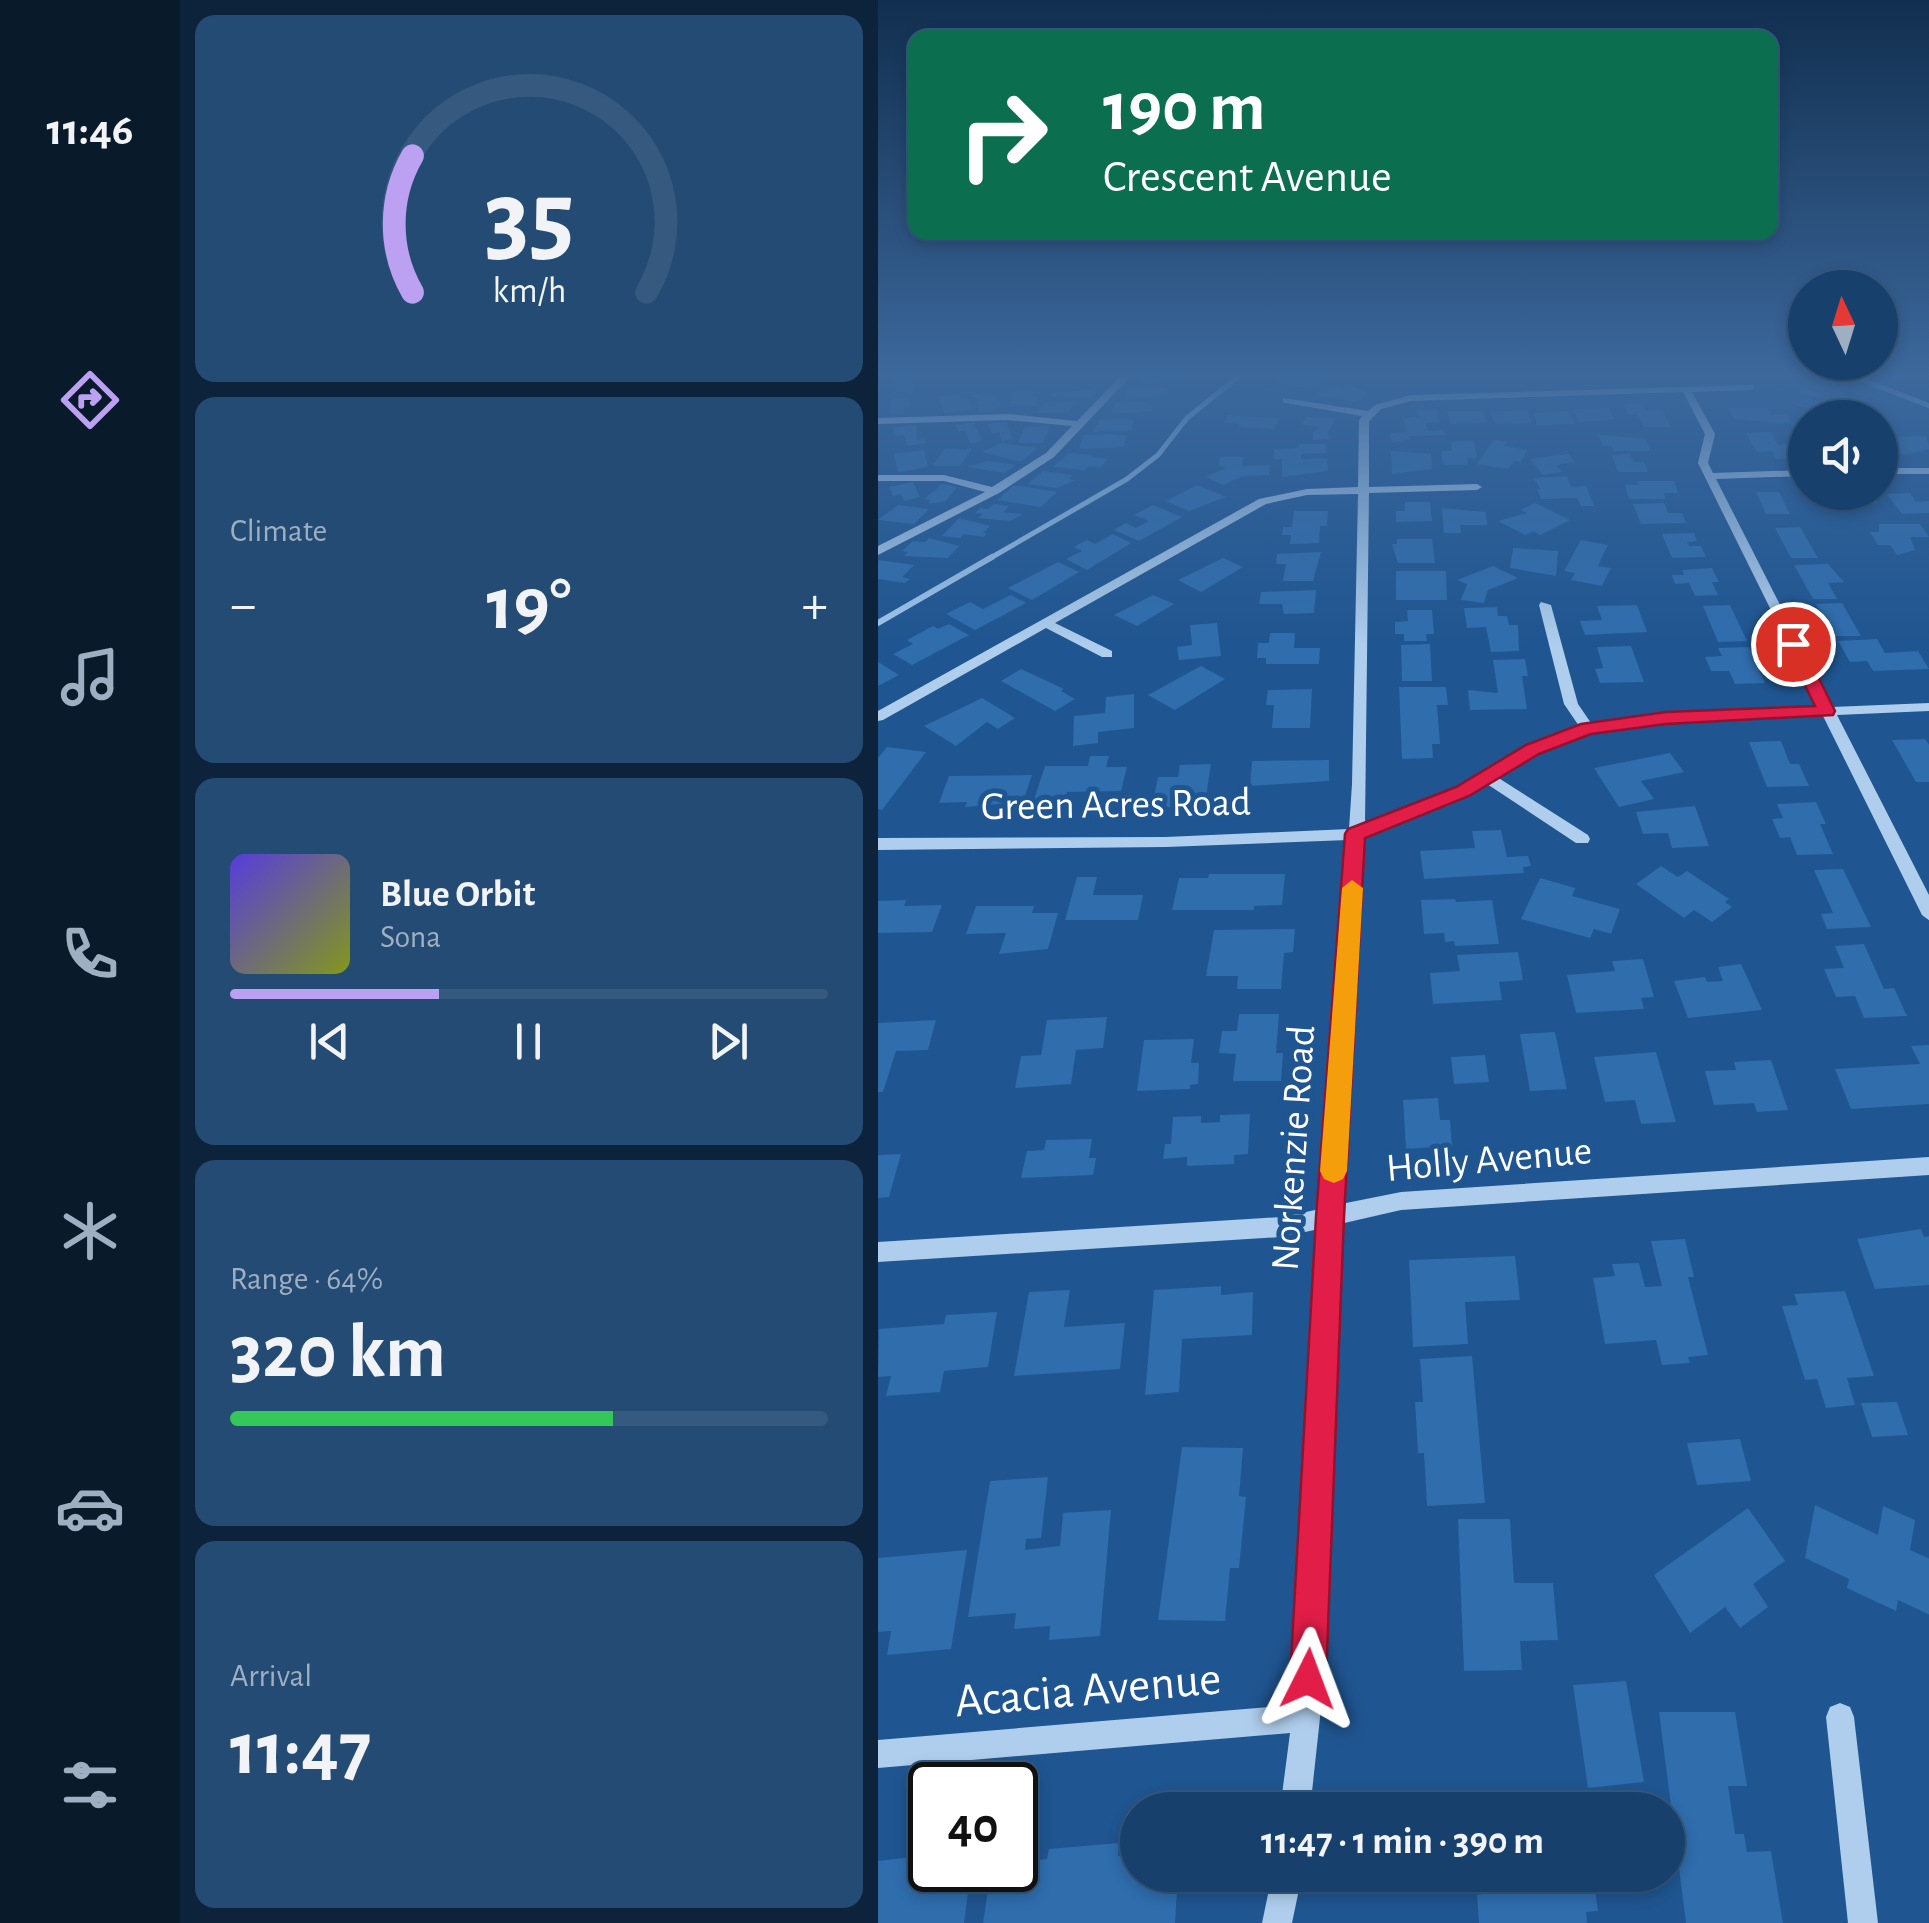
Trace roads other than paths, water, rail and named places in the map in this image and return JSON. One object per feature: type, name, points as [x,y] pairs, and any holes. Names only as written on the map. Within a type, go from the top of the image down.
[{"type":"street","points":[[878,551],[1031,467]]},
{"type":"street","name":"Norkenzie Road","points":[[1298,1792],[1306,1718],[1330,1217],[1360,784],[1362,467]]},
{"type":"street","points":[[1706,467],[1930,916]]},
{"type":"street","points":[[1898,471],[1930,471]]},
{"type":"street","points":[[1710,476],[1788,474]]},
{"type":"street","points":[[878,478],[944,478],[995,490]]},
{"type":"street","points":[[878,716],[1263,501],[1292,494],[1478,486]]},
{"type":"street","points":[[1545,605],[1574,712],[1588,728]]},
{"type":"street","points":[[1046,624],[1107,654]]},
{"type":"street","name":"Green Acres Road","points":[[878,844],[1166,842],[1355,834],[1403,818],[1488,778],[1532,749],[1588,728],[1666,718],[1930,706]]},
{"type":"street","points":[[1488,778],[1582,839]]},
{"type":"street","name":"Holly Avenue","points":[[878,1252],[1272,1228],[1401,1201],[1930,1166]]},
{"type":"street","points":[[1840,1717],[1863,1923]]},
{"type":"street","name":"Acacia Avenue","points":[[878,1754],[1306,1718]]},
{"type":"street","points":[[1278,1923],[1284,1892]]},
{"type":"waterway","points":[[987,560],[1143,467]]},
{"type":"waterway","points":[[878,623],[992,557]]}]
